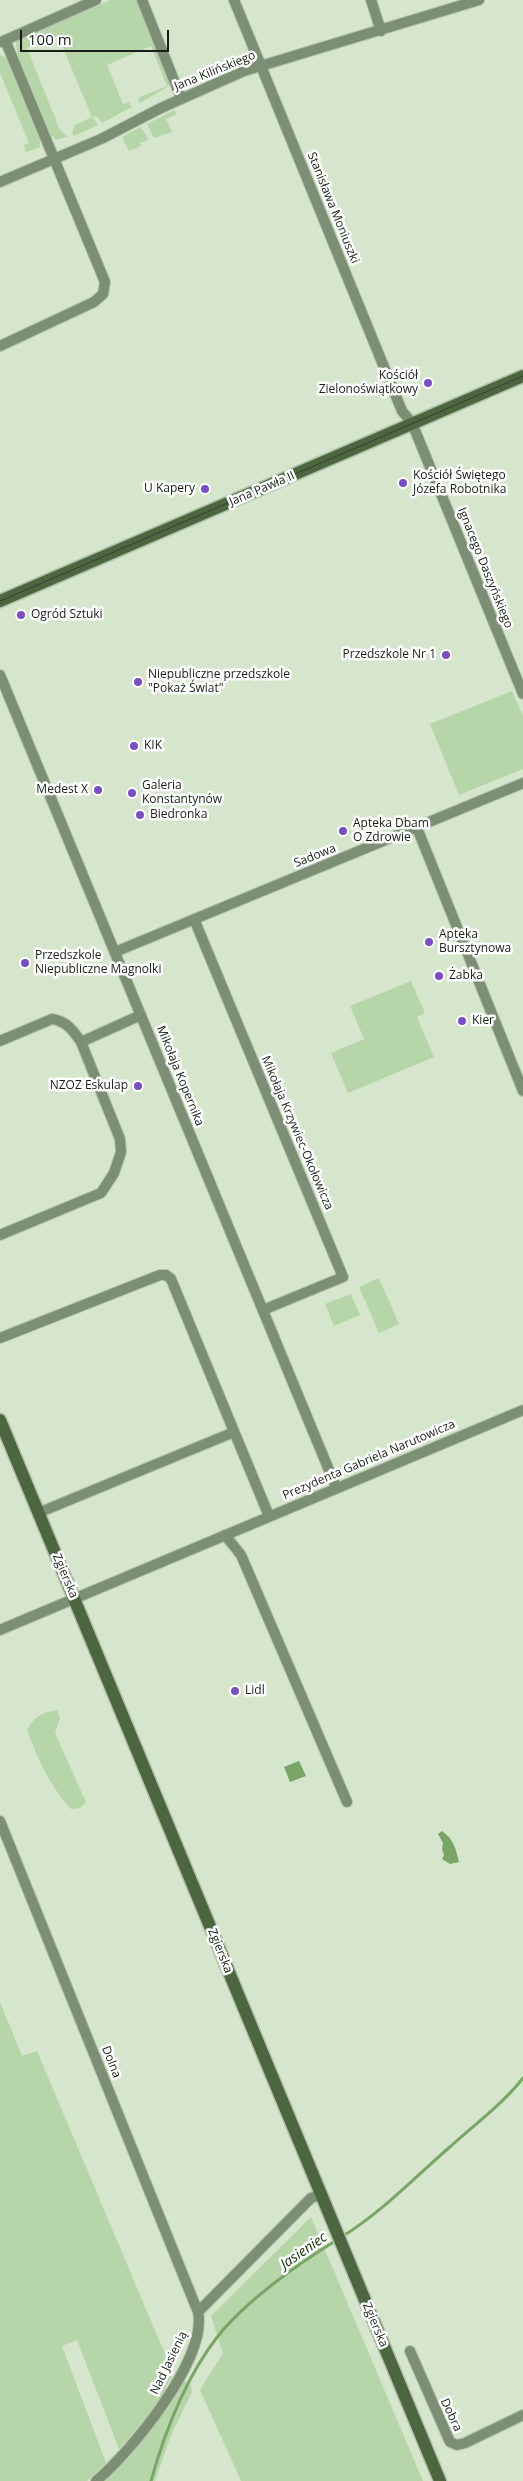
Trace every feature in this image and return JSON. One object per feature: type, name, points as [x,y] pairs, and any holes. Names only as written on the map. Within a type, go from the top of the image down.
[{"type":"main road","name":"Jana Pawła II","points":[[0,601],[523,376]]},
{"type":"main road","name":"Zgierska","points":[[0,1420],[440,2481]]},
{"type":"street","points":[[0,346],[94,302],[103,294],[105,282],[102,272],[3,41],[96,0]]},
{"type":"street","points":[[142,0],[181,98]]},
{"type":"street","name":"Stanisława Moniuszki","points":[[234,0],[402,411],[412,423]]},
{"type":"street","points":[[371,0],[380,31]]},
{"type":"street","name":"Jana Kilińskiego","points":[[0,182],[101,139],[181,98],[260,66],[479,0]]},
{"type":"street","name":"Ignacego Daszyńskiego","points":[[412,423],[523,694]]},
{"type":"street","name":"Mikołaja Kopernika","points":[[0,675],[336,1487]]},
{"type":"street","name":"Sadowa","points":[[115,952],[523,783]]},
{"type":"street","points":[[417,828],[523,1091]]},
{"type":"street","name":"Mikołaja Krzywiec-Okołowicza","points":[[194,919],[343,1277],[263,1310]]},
{"type":"street","points":[[81,1042],[141,1015]]},
{"type":"street","points":[[0,1041],[52,1019],[58,1020],[70,1027],[81,1042],[121,1145],[114,1172],[101,1193],[0,1235]]},
{"type":"street","points":[[0,1338],[160,1275],[166,1275],[171,1279],[269,1516]]},
{"type":"street","name":"Prezydenta Gabriela Narutowicza","points":[[0,1630],[336,1487],[523,1410]]},
{"type":"street","points":[[38,1513],[234,1432]]},
{"type":"street","points":[[225,1535],[233,1542],[241,1555],[347,1802]]},
{"type":"street","name":"Dolna","points":[[0,1822],[198,2312]]},
{"type":"street","points":[[198,2312],[311,2198],[320,2195]]},
{"type":"street","name":"Nad Jasienią","points":[[96,2481],[134,2442],[171,2393],[198,2335],[200,2320],[198,2312]]},
{"type":"street","name":"Dobra","points":[[410,2352],[450,2442],[457,2445],[465,2443],[523,2415]]},
{"type":"shaded area","points":[[111,0],[138,0],[171,82],[169,86],[140,103],[138,98],[167,86],[151,46],[107,65],[123,104],[129,102],[132,107],[102,123],[97,116],[93,117],[98,125],[74,136],[72,132],[75,125],[92,117],[58,36],[27,48],[60,130],[68,137],[55,140],[53,136],[51,137],[17,54],[16,41]]},
{"type":"shaded area","points":[[0,55],[8,59],[43,140],[40,141],[40,147],[26,152],[24,145],[29,143],[0,73]]},
{"type":"shaded area","points":[[174,110],[177,114],[166,119],[172,132],[154,138],[147,124]]},
{"type":"shaded area","points":[[141,127],[149,140],[140,143],[141,146],[129,151],[122,137]]},
{"type":"shaded area","points":[[512,691],[523,716],[523,769],[459,795],[430,724]]},
{"type":"shaded area","points":[[411,981],[425,1013],[417,1017],[434,1057],[348,1093],[331,1053],[364,1039],[350,1006]]},
{"type":"shaded area","points":[[379,1278],[399,1324],[379,1333],[359,1287]]},
{"type":"shaded area","points":[[351,1294],[360,1315],[334,1326],[325,1304]]},
{"type":"shaded area","points":[[57,1710],[60,1718],[55,1733],[86,1802],[80,1808],[71,1809],[56,1791],[40,1761],[27,1730],[39,1716]]},
{"type":"shaded area","points":[[299,1761],[306,1776],[290,1782],[284,1767]]},
{"type":"shaded area","points":[[442,1831],[452,1841],[459,1862],[450,1864],[442,1859],[444,1855],[443,1843],[438,1834]]},
{"type":"shaded area","points":[[0,2002],[22,2056],[37,2051],[173,2373],[158,2405],[119,2449],[77,2340],[62,2346],[106,2463],[87,2481],[0,2481]]},
{"type":"shaded area","points":[[311,2217],[423,2481],[241,2481],[200,2390],[223,2353],[211,2316]]},
{"type":"shaded area","points":[[184,2380],[191,2386],[192,2392],[171,2435],[155,2481],[102,2481],[167,2409]]},
{"type":"waterway","name":"Jasieniec","points":[[343,2236],[399,2193],[498,2105],[523,2078]]},
{"type":"waterway","name":"Jasieniec","points":[[151,2481],[170,2424],[186,2387],[218,2336],[258,2296],[306,2260],[337,2240]]},
{"type":"tram line","points":[[0,601],[523,376]]},
{"type":"place","name":"Kościół Zielonoświątkowy","points":[[428,383]]},
{"type":"place","name":"Kościół Świętego Józefa Robotnika","points":[[403,483]]},
{"type":"place","name":"U Kapery","points":[[205,489]]},
{"type":"place","name":"Ogród Sztuki","points":[[21,615]]},
{"type":"place","name":"Przedszkole Nr 1","points":[[446,655]]},
{"type":"place","name":"Niepubliczne przedszkole \"Pokaż Świat\"","points":[[138,682]]},
{"type":"place","name":"KIK","points":[[134,746]]},
{"type":"place","name":"Medest X","points":[[98,790]]},
{"type":"place","name":"Galeria Konstantynów","points":[[132,793]]},
{"type":"place","name":"Biedronka","points":[[140,815]]},
{"type":"place","name":"Apteka Dbam O Zdrowie","points":[[343,831]]},
{"type":"place","name":"Apteka Bursztynowa","points":[[429,942]]},
{"type":"place","name":"Przedszkole Niepubliczne Magnolki","points":[[25,963]]},
{"type":"place","name":"Żabka","points":[[439,976]]},
{"type":"place","name":"Kier","points":[[462,1021]]},
{"type":"place","name":"NZOZ Eskulap","points":[[138,1086]]},
{"type":"place","name":"Lidl","points":[[235,1691]]}]
